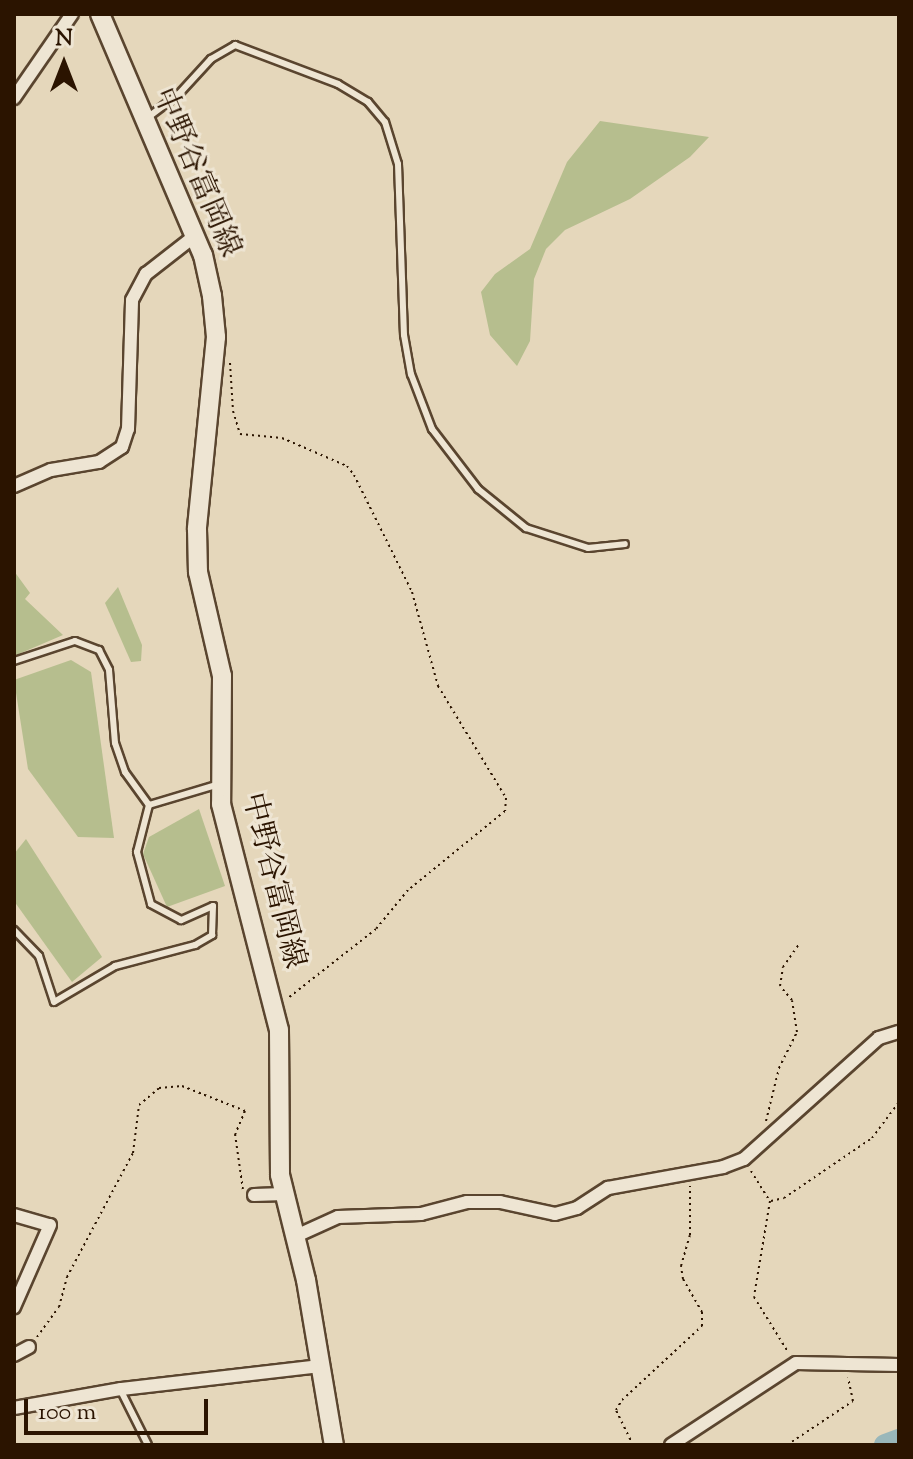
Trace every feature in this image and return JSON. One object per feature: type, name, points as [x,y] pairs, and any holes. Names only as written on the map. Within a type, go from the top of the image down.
[{"type":"main road","name":"中野谷富岡線","points":[[100,14],[196,235],[208,272],[216,337],[197,529],[198,572],[222,676],[219,784],[275,1009],[281,1048],[277,1150],[334,1445]]},
{"type":"street","points":[[14,98],[72,14]]},
{"type":"street","points":[[14,486],[51,470],[99,462],[122,447],[128,429],[132,300],[146,274],[196,235]]},
{"type":"street","points":[[296,1236],[338,1217],[421,1214],[467,1202],[500,1202],[555,1214],[577,1208],[608,1188],[689,1174],[744,1159],[879,1038],[899,1032]]},
{"type":"street","points":[[254,1195],[284,1194]]},
{"type":"street","points":[[14,1215],[50,1225],[14,1307]]},
{"type":"street","points":[[14,1355],[29,1347]]},
{"type":"street","points":[[671,1445],[796,1363],[899,1365]]},
{"type":"street","points":[[14,1408],[121,1389],[319,1366]]},
{"type":"lane","points":[[145,120],[178,95],[211,59],[235,45],[338,84],[368,102],[385,122],[398,164],[404,335],[411,374],[432,429],[478,489],[526,528],[588,548],[625,544]]},
{"type":"lane","points":[[14,661],[75,641],[99,650],[109,670],[121,762],[149,805],[137,852],[151,904],[181,920],[213,906],[212,935],[195,945],[115,966],[54,1002],[39,956],[14,930]]},
{"type":"lane","points":[[149,805],[219,784]]},
{"type":"lane","points":[[121,1389],[148,1445]]},
{"type":"path","points":[[229,356],[233,411],[240,434],[282,438],[347,466],[354,475],[412,592],[438,686],[506,798],[505,811],[408,890],[376,929],[275,1009]]},
{"type":"path","points":[[766,1139],[779,1068],[797,1032],[792,1000],[780,986],[783,967],[800,943]]},
{"type":"path","points":[[29,1347],[59,1307],[93,1222],[133,1153],[139,1105],[159,1088],[182,1086],[245,1111],[235,1134],[237,1179],[241,1189],[254,1195]]},
{"type":"path","points":[[770,1201],[784,1198],[872,1138],[899,1102]]},
{"type":"path","points":[[744,1159],[770,1201],[754,1297],[796,1363]]},
{"type":"path","points":[[633,1445],[616,1410],[622,1400],[702,1326],[702,1312],[681,1266],[690,1235],[689,1174]]},
{"type":"path","points":[[787,1445],[853,1401],[845,1363]]},
{"type":"green space","points":[[600,121],[709,137],[690,157],[630,199],[565,230],[546,249],[534,279],[530,341],[517,366],[490,335],[481,292],[495,274],[530,249],[567,162]]},
{"type":"green space","points":[[14,571],[30,593],[25,599],[63,635],[14,656]]},
{"type":"green space","points":[[118,587],[142,645],[141,661],[131,662],[105,603]]},
{"type":"green space","points":[[71,660],[91,672],[114,838],[78,837],[28,769],[14,680]]},
{"type":"green space","points":[[199,809],[225,886],[167,907],[143,854],[149,837]]},
{"type":"green space","points":[[26,839],[102,957],[72,982],[14,901],[14,854]]},
{"type":"waterway","points":[[885,1445],[899,1440]]}]
